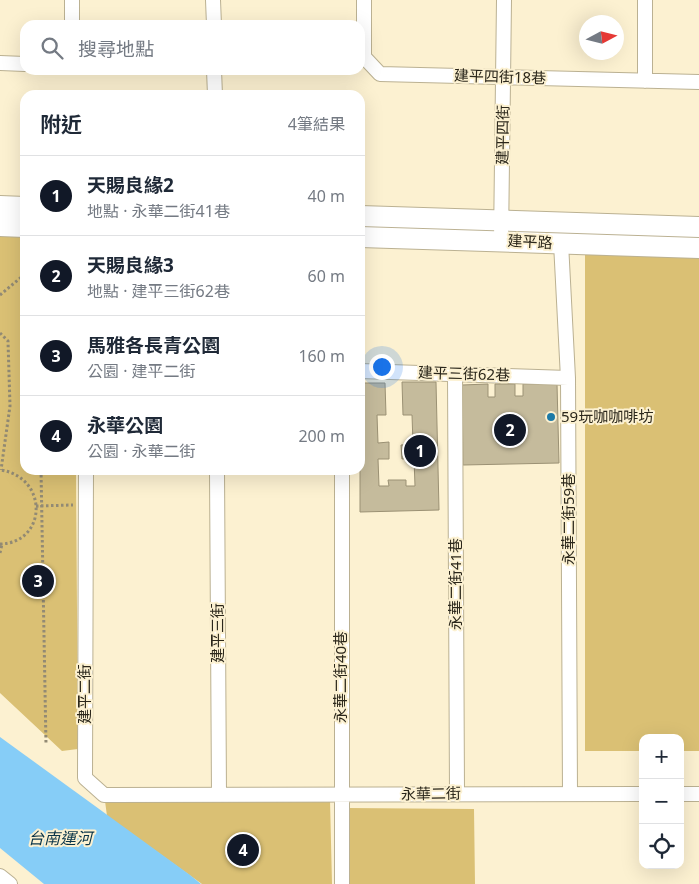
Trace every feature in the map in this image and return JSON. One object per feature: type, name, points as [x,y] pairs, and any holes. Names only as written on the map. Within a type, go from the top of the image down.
[{"type":"street","points":[[72,0],[72,20]]},
{"type":"street","points":[[213,0],[214,20]]},
{"type":"street","name":"建平四街18巷","points":[[364,0],[364,20]]},
{"type":"street","name":"建平四街","points":[[501,241],[504,0]]},
{"type":"street","points":[[645,0],[646,81]]},
{"type":"street","name":"建平四街18巷","points":[[365,57],[380,74],[699,82]]},
{"type":"street","points":[[0,63],[20,64]]},
{"type":"street","points":[[214,75],[214,90]]},
{"type":"street","points":[[0,206],[20,206]]},
{"type":"street","name":"建平路","points":[[365,216],[699,227]]},
{"type":"street","points":[[0,226],[20,227]]},
{"type":"street","name":"建平路","points":[[365,237],[699,248]]},
{"type":"street","name":"永華二街59巷","points":[[561,244],[568,378],[570,794]]},
{"type":"street","name":"建平三街62巷","points":[[365,371],[568,378]]},
{"type":"street","name":"永華二街41巷","points":[[455,374],[457,793]]},
{"type":"street","name":"建平二街","points":[[86,475],[84,778],[104,795],[219,796]]},
{"type":"street","name":"建平三街","points":[[217,475],[219,796]]},
{"type":"street","name":"永華二街40巷","points":[[342,475],[340,795],[342,884]]},
{"type":"street","name":"永華二街","points":[[219,796],[457,793],[639,794]]},
{"type":"street","points":[[684,794],[699,794]]},
{"type":"street","points":[[0,876],[10,884]]},
{"type":"path","points":[[0,295],[20,278]]},
{"type":"path","points":[[0,333],[8,341],[10,406],[1,470],[12,472],[30,486],[36,506],[33,523],[25,534],[15,541],[1,544],[0,553]]},
{"type":"path","points":[[41,475],[46,745]]},
{"type":"path","points":[[36,506],[87,505]]},
{"type":"shaded area","points":[[0,236],[20,236],[20,475],[76,475],[78,749],[62,751],[0,693]]},
{"type":"shaded area","points":[[585,240],[699,240],[699,751],[684,751],[684,734],[639,734],[639,751],[585,751]]},
{"type":"shaded area","points":[[330,800],[332,884],[202,884],[107,816],[105,801]]},
{"type":"shaded area","points":[[347,808],[474,809],[475,884],[348,884]]},
{"type":"water","name":"台南運河","points":[[0,737],[201,884],[44,884],[0,848]]},
{"type":"building","points":[[402,382],[436,382],[439,510],[360,512],[360,475],[365,475],[365,383],[385,383],[386,415],[377,415],[378,443],[389,442],[389,459],[378,459],[379,486],[389,486],[388,480],[406,480],[406,486],[415,486],[414,458],[402,459],[401,445],[413,444],[412,415],[403,415]]},
{"type":"building","points":[[488,384],[488,397],[495,397],[495,384],[515,384],[515,396],[523,396],[523,384],[557,384],[559,463],[463,465],[462,385]]},
{"type":"place","name":"59玩咖咖啡坊","points":[[551,417]]},
{"type":"place","name":"天賜良緣3","points":[[510,430]]},
{"type":"place","name":"天賜良緣2","points":[[420,451]]},
{"type":"place","name":"馬雅各長青公園","points":[[38,581]]},
{"type":"place","name":"永華公園","points":[[243,850]]}]
